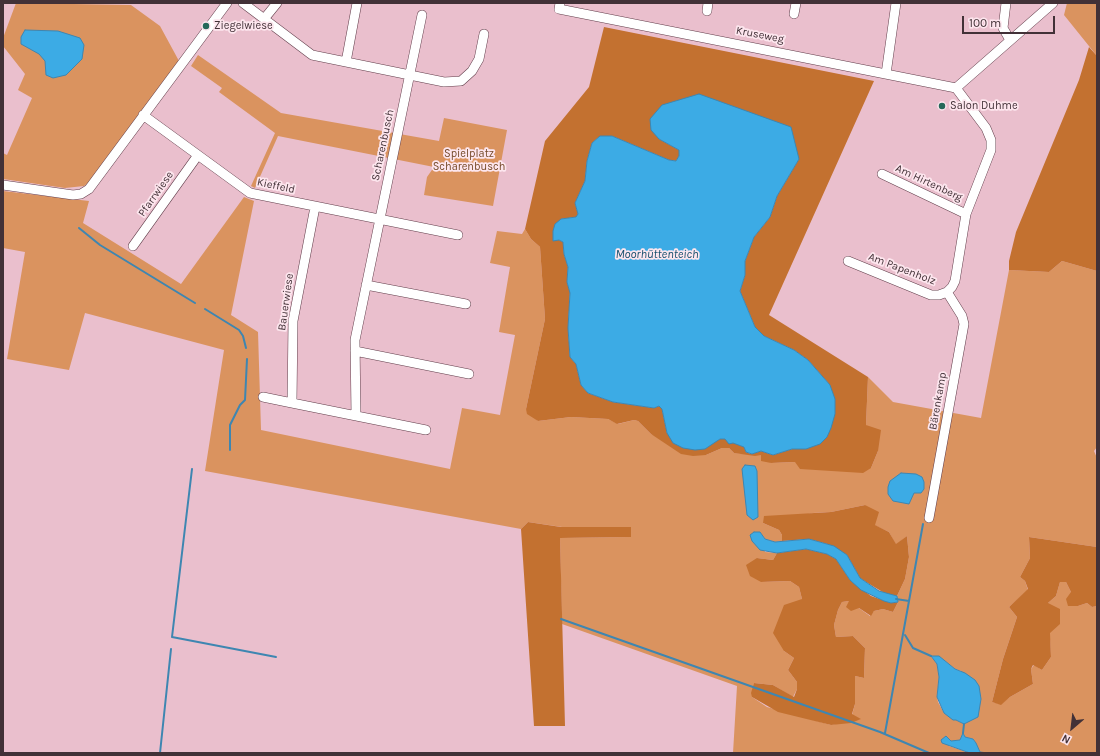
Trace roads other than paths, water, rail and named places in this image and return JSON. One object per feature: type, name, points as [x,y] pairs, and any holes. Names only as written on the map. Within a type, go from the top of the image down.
[{"type":"street","points":[[3,185],[73,194],[85,192],[94,183],[227,3]]},
{"type":"street","points":[[243,3],[312,55],[444,82],[461,81],[466,77],[476,65],[484,34]]},
{"type":"street","points":[[264,19],[276,3]]},
{"type":"street","points":[[346,62],[357,3]]},
{"type":"street","points":[[794,14],[796,3]]},
{"type":"street","points":[[886,74],[896,3]]},
{"type":"street","points":[[1006,3],[1003,28],[1010,40]]},
{"type":"street","points":[[947,292],[955,281],[966,214],[989,160],[991,140],[986,128],[956,88],[1053,3]]},
{"type":"street","name":"Kruseweg","points":[[559,6],[956,88]]},
{"type":"street","name":"Scharenbusch","points":[[356,416],[356,340],[422,15]]},
{"type":"street","name":"Kieffeld","points":[[143,115],[250,193],[380,219]]},
{"type":"street","name":"Pfarrwiese","points":[[133,246],[198,155]]},
{"type":"street","name":"Am Hirtenberg","points":[[882,174],[966,214]]},
{"type":"street","name":"Bauerwiese","points":[[292,403],[293,320],[315,207]]},
{"type":"street","points":[[380,219],[458,235]]},
{"type":"street","name":"Am Papenholz","points":[[848,260],[931,295],[939,295],[947,292]]},
{"type":"street","points":[[366,285],[466,304]]},
{"type":"street","name":"Bärenkamp","points":[[929,518],[964,324],[962,316],[947,292]]},
{"type":"street","points":[[355,351],[469,374]]},
{"type":"street","points":[[263,397],[426,430]]},
{"type":"water","points":[[25,30],[58,31],[80,38],[84,45],[82,59],[66,75],[53,78],[46,75],[45,61],[39,54],[21,44],[21,37]]},
{"type":"water","name":"Moorhüttenteich","points":[[699,94],[791,127],[799,159],[777,196],[770,217],[754,237],[745,261],[745,275],[740,291],[755,327],[764,336],[794,350],[808,360],[830,385],[835,399],[835,414],[831,428],[827,437],[820,444],[806,449],[792,449],[773,455],[761,451],[752,454],[746,452],[744,447],[733,443],[729,444],[725,439],[720,439],[705,449],[695,450],[683,448],[673,443],[667,433],[662,409],[659,406],[654,408],[613,402],[588,393],[581,385],[576,364],[570,357],[568,328],[570,293],[567,282],[568,267],[564,254],[563,242],[559,240],[553,241],[553,231],[555,224],[561,219],[576,217],[578,214],[575,203],[585,181],[587,161],[592,143],[600,136],[612,136],[669,160],[676,161],[679,156],[679,150],[659,139],[651,130],[650,119],[662,105]]},
{"type":"water","points":[[745,465],[755,466],[757,471],[758,517],[753,520],[747,515],[742,469]]},
{"type":"water","points":[[901,473],[916,474],[922,477],[924,482],[924,489],[921,493],[914,493],[909,504],[893,501],[888,494],[890,481]]},
{"type":"water","points":[[754,532],[760,532],[765,539],[775,542],[809,539],[834,546],[847,555],[860,578],[879,591],[897,596],[898,602],[891,603],[884,601],[861,590],[850,580],[836,559],[827,554],[806,549],[777,553],[760,550],[752,541],[750,535]]},
{"type":"water","points":[[931,656],[939,656],[955,669],[965,673],[975,680],[979,686],[981,699],[978,717],[964,724],[953,720],[944,713],[937,697],[939,677],[937,664]]},
{"type":"water","points":[[963,733],[965,737],[973,739],[980,752],[988,753],[970,753],[942,743],[941,740],[946,736],[951,741],[960,740]]},
{"type":"waterway","points":[[79,228],[100,245],[195,303]]},
{"type":"waterway","points":[[205,309],[239,330],[243,336],[246,348]]},
{"type":"waterway","points":[[230,450],[230,425],[240,405],[245,400],[247,359]]},
{"type":"waterway","points":[[192,469],[172,637],[276,657]]},
{"type":"waterway","points":[[885,733],[923,524]]},
{"type":"waterway","points":[[896,599],[909,601]]},
{"type":"waterway","points":[[561,619],[880,732],[929,753]]},
{"type":"waterway","points":[[905,635],[913,648],[931,656]]},
{"type":"waterway","points":[[160,753],[171,649]]},
{"type":"waterway","points":[[963,733],[964,724]]},
{"type":"place","name":"Ziegelwiese","points":[[206,26]]},
{"type":"place","name":"Salon Duhme","points":[[942,106]]},
{"type":"park label","name":"Spielplatz Scharenbusch","points":[[469,160]]}]
